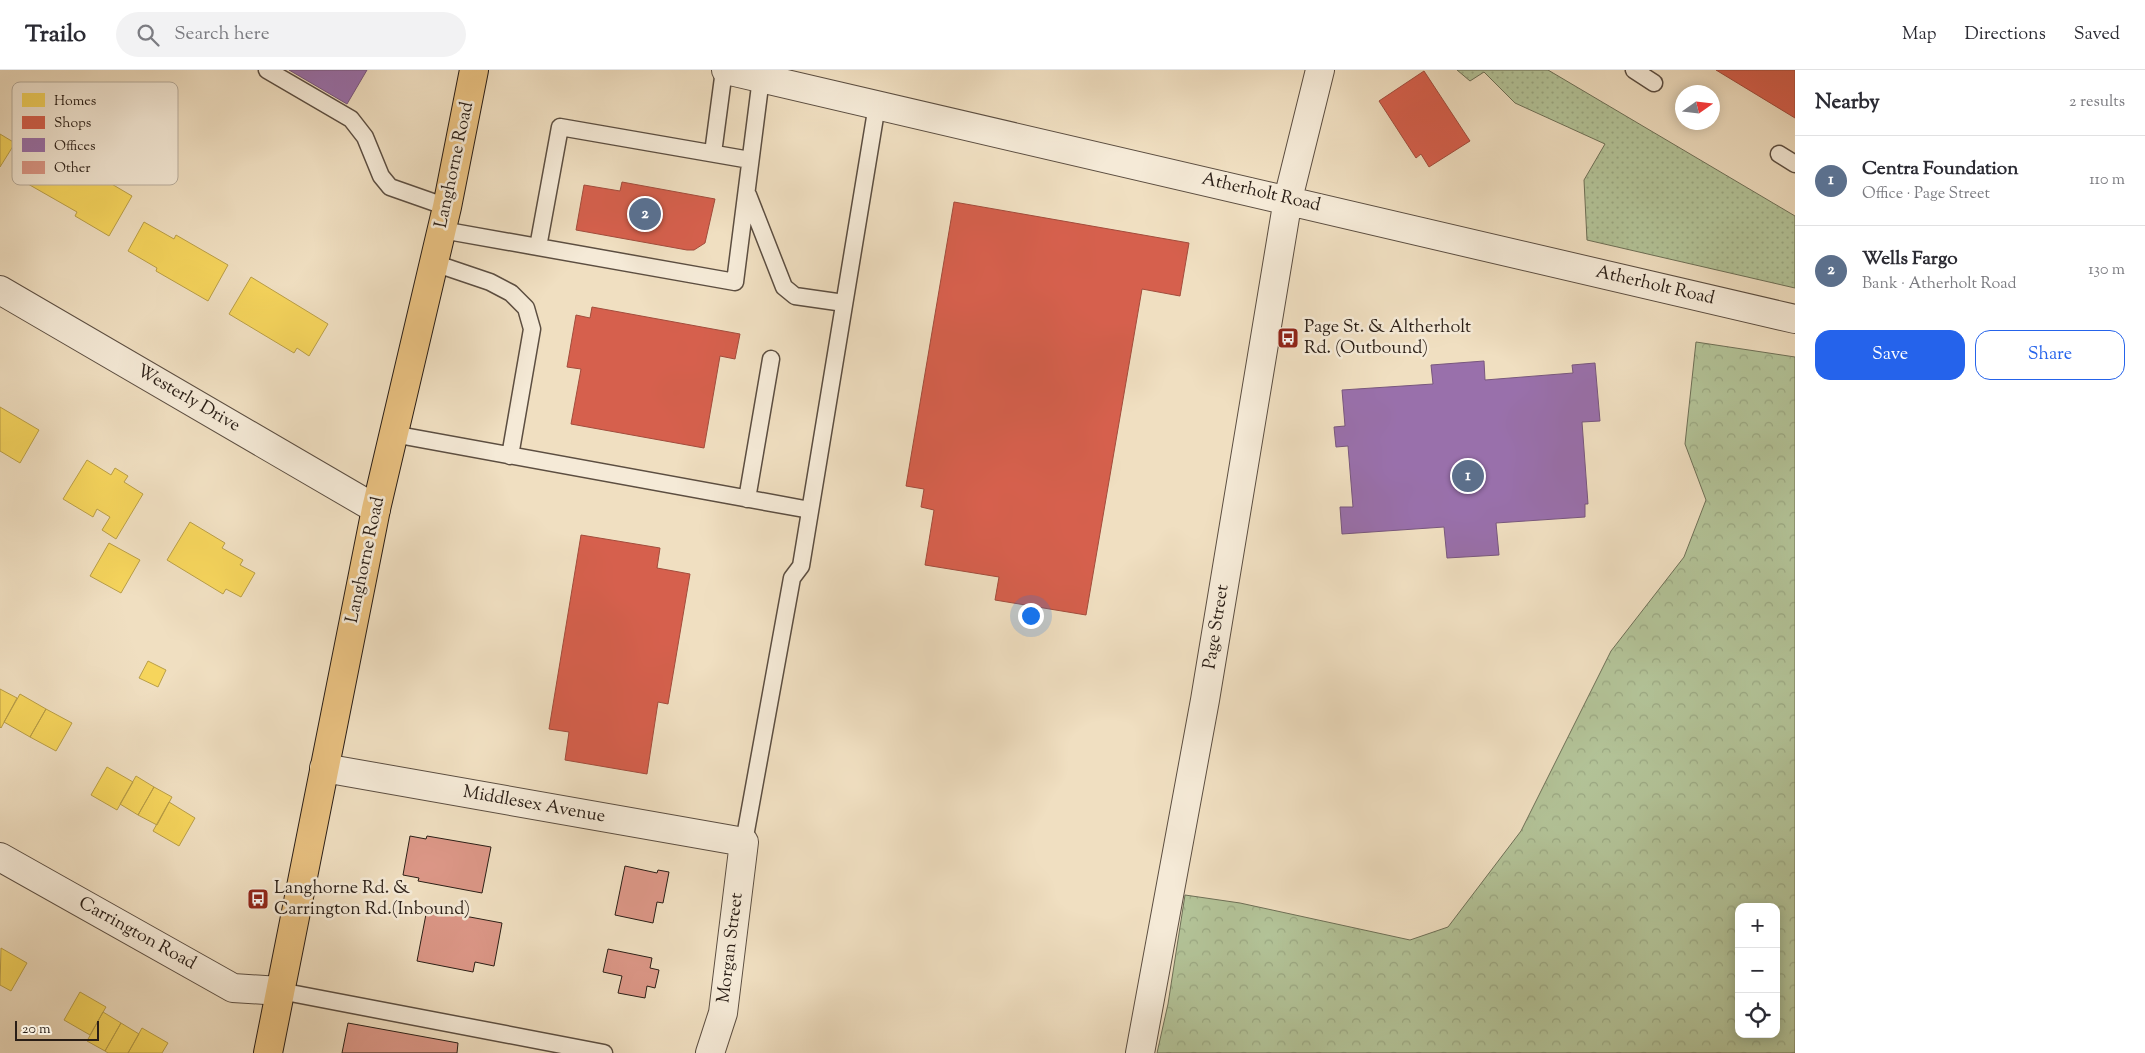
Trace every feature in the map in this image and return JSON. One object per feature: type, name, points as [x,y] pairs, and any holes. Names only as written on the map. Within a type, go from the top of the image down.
[{"type":"main road","name":"Langhorne Road","points":[[268,1053],[376,509],[445,218],[474,70]]},
{"type":"street","name":"Atherholt Road","points":[[725,70],[1288,199],[1795,319]]},
{"type":"street","name":"Page Street","points":[[1140,1053],[1204,709],[1288,199],[1320,70]]},
{"type":"street","name":"Westerly Drive","points":[[0,290],[376,509]]},
{"type":"street","name":"Middlesex Avenue","points":[[324,768],[744,842]]},
{"type":"street","name":"Morgan Street","points":[[710,1053],[723,1013],[744,842]]},
{"type":"street","name":"Carrington Road","points":[[0,857],[233,988],[280,991]]},
{"type":"lane","points":[[267,70],[351,118],[365,137],[381,176],[390,187],[445,218],[538,247],[734,282],[761,78]]},
{"type":"lane","points":[[713,153],[725,70]]},
{"type":"lane","points":[[1634,70],[1654,82]]},
{"type":"lane","points":[[744,842],[792,578],[801,566],[877,105]]},
{"type":"lane","points":[[538,247],[560,128],[750,160]]},
{"type":"lane","points":[[1779,154],[1795,164]]},
{"type":"lane","points":[[746,192],[784,287],[795,296],[844,303]]},
{"type":"lane","points":[[434,263],[490,282],[511,293],[526,308],[532,329],[510,456]]},
{"type":"lane","points":[[747,499],[771,359]]},
{"type":"lane","points":[[393,434],[810,510]]},
{"type":"lane","points":[[280,991],[604,1053]]},
{"type":"green space","points":[[1457,70],[1548,70],[1795,216],[1795,288],[1587,240],[1584,180],[1605,144],[1515,103],[1484,72],[1470,81]]},
{"type":"green space","points":[[1696,342],[1795,357],[1795,1053],[1157,1053],[1168,1004],[1185,895],[1240,903],[1410,940],[1448,927],[1521,831],[1611,651],[1684,557],[1706,500],[1685,444]]},
{"type":"building: Homes","points":[[0,134],[12,141],[12,148],[0,167]]},
{"type":"building: Homes","points":[[30,185],[113,185],[132,196],[109,236],[75,216],[77,212]]},
{"type":"building: Homes","points":[[144,222],[174,239],[176,235],[228,265],[208,301],[156,271],[157,268],[128,251]]},
{"type":"building: Homes","points":[[251,277],[328,324],[309,356],[297,348],[294,353],[229,314]]},
{"type":"building: Homes","points":[[0,407],[39,430],[20,463],[0,451]]},
{"type":"building: Homes","points":[[87,460],[111,475],[115,468],[128,476],[124,482],[143,494],[116,539],[102,530],[110,517],[97,509],[93,517],[63,499]]},
{"type":"building: Homes","points":[[190,522],[225,543],[222,548],[243,560],[240,565],[255,573],[241,597],[226,589],[223,594],[167,560]]},
{"type":"building: Homes","points":[[109,543],[140,560],[121,593],[90,576]]},
{"type":"building: Homes","points":[[148,661],[166,670],[158,687],[139,678]]},
{"type":"building: Homes","points":[[0,689],[17,698],[1,728],[0,727]]},
{"type":"building: Homes","points":[[20,694],[46,709],[30,737],[4,722]]},
{"type":"building: Homes","points":[[46,709],[72,723],[56,751],[30,737]]},
{"type":"building: Homes","points":[[107,767],[133,782],[117,810],[91,795]]},
{"type":"building: Homes","points":[[136,776],[154,787],[138,815],[120,804]]},
{"type":"building: Homes","points":[[154,787],[172,797],[157,825],[138,815]]},
{"type":"building: Homes","points":[[169,802],[195,818],[179,846],[153,831]]},
{"type":"building: Homes","points":[[1,948],[27,963],[11,991],[0,985]]},
{"type":"building: Homes","points":[[80,992],[106,1007],[90,1035],[64,1020]]},
{"type":"building: Homes","points":[[103,1012],[121,1023],[105,1051],[87,1041]]},
{"type":"building: Homes","points":[[121,1023],[139,1034],[128,1053],[108,1053],[105,1051]]},
{"type":"building: Homes","points":[[142,1028],[168,1043],[162,1053],[128,1053]]},
{"type":"building: Shops","points":[[1716,70],[1795,70],[1795,118]]},
{"type":"building: Shops","points":[[1424,71],[1470,141],[1429,167],[1421,154],[1416,158],[1379,101]]},
{"type":"building: Shops","points":[[622,182],[715,199],[705,243],[694,250],[687,250],[576,230],[584,185],[620,191]]},
{"type":"building: Shops","points":[[954,202],[1189,243],[1180,296],[1142,289],[1086,615],[995,600],[999,577],[925,565],[934,510],[921,507],[924,489],[906,486]]},
{"type":"building: Shops","points":[[592,307],[740,334],[735,359],[720,356],[704,448],[571,424],[581,369],[567,367],[576,315],[590,318]]},
{"type":"building: Shops","points":[[581,535],[660,548],[657,568],[690,574],[668,704],[658,702],[647,774],[565,760],[569,732],[549,729]]},
{"type":"building: Offices","points":[[289,70],[367,70],[347,104]]},
{"type":"building: Offices","points":[[1484,361],[1485,380],[1573,373],[1572,365],[1595,363],[1600,421],[1582,422],[1588,504],[1585,504],[1585,517],[1496,523],[1499,555],[1447,558],[1444,527],[1342,534],[1340,507],[1353,507],[1348,446],[1336,447],[1334,427],[1345,426],[1342,390],[1433,384],[1431,365]]},
{"type":"building: Other","points":[[410,836],[426,839],[427,836],[491,847],[482,893],[418,881],[419,878],[403,875]]},
{"type":"building: Other","points":[[625,866],[657,873],[658,870],[669,872],[663,903],[657,902],[653,923],[615,915]]},
{"type":"building: Other","points":[[427,909],[502,923],[494,966],[475,962],[473,972],[417,961]]},
{"type":"building: Other","points":[[608,949],[652,958],[650,968],[659,970],[655,988],[647,986],[645,998],[618,993],[622,976],[603,972]]},
{"type":"building: Other","points":[[348,1023],[458,1043],[457,1053],[342,1053]]},
{"type":"place","name":"Wells Fargo","points":[[645,214]]},
{"type":"place","name":"Page St. & Altherholt Rd. (Outbound)","points":[[1288,338]]},
{"type":"place","name":"Centra Foundation","points":[[1468,476]]},
{"type":"place","name":"Langhorne Rd. & Carrington Rd.(Inbound)","points":[[258,899]]}]
